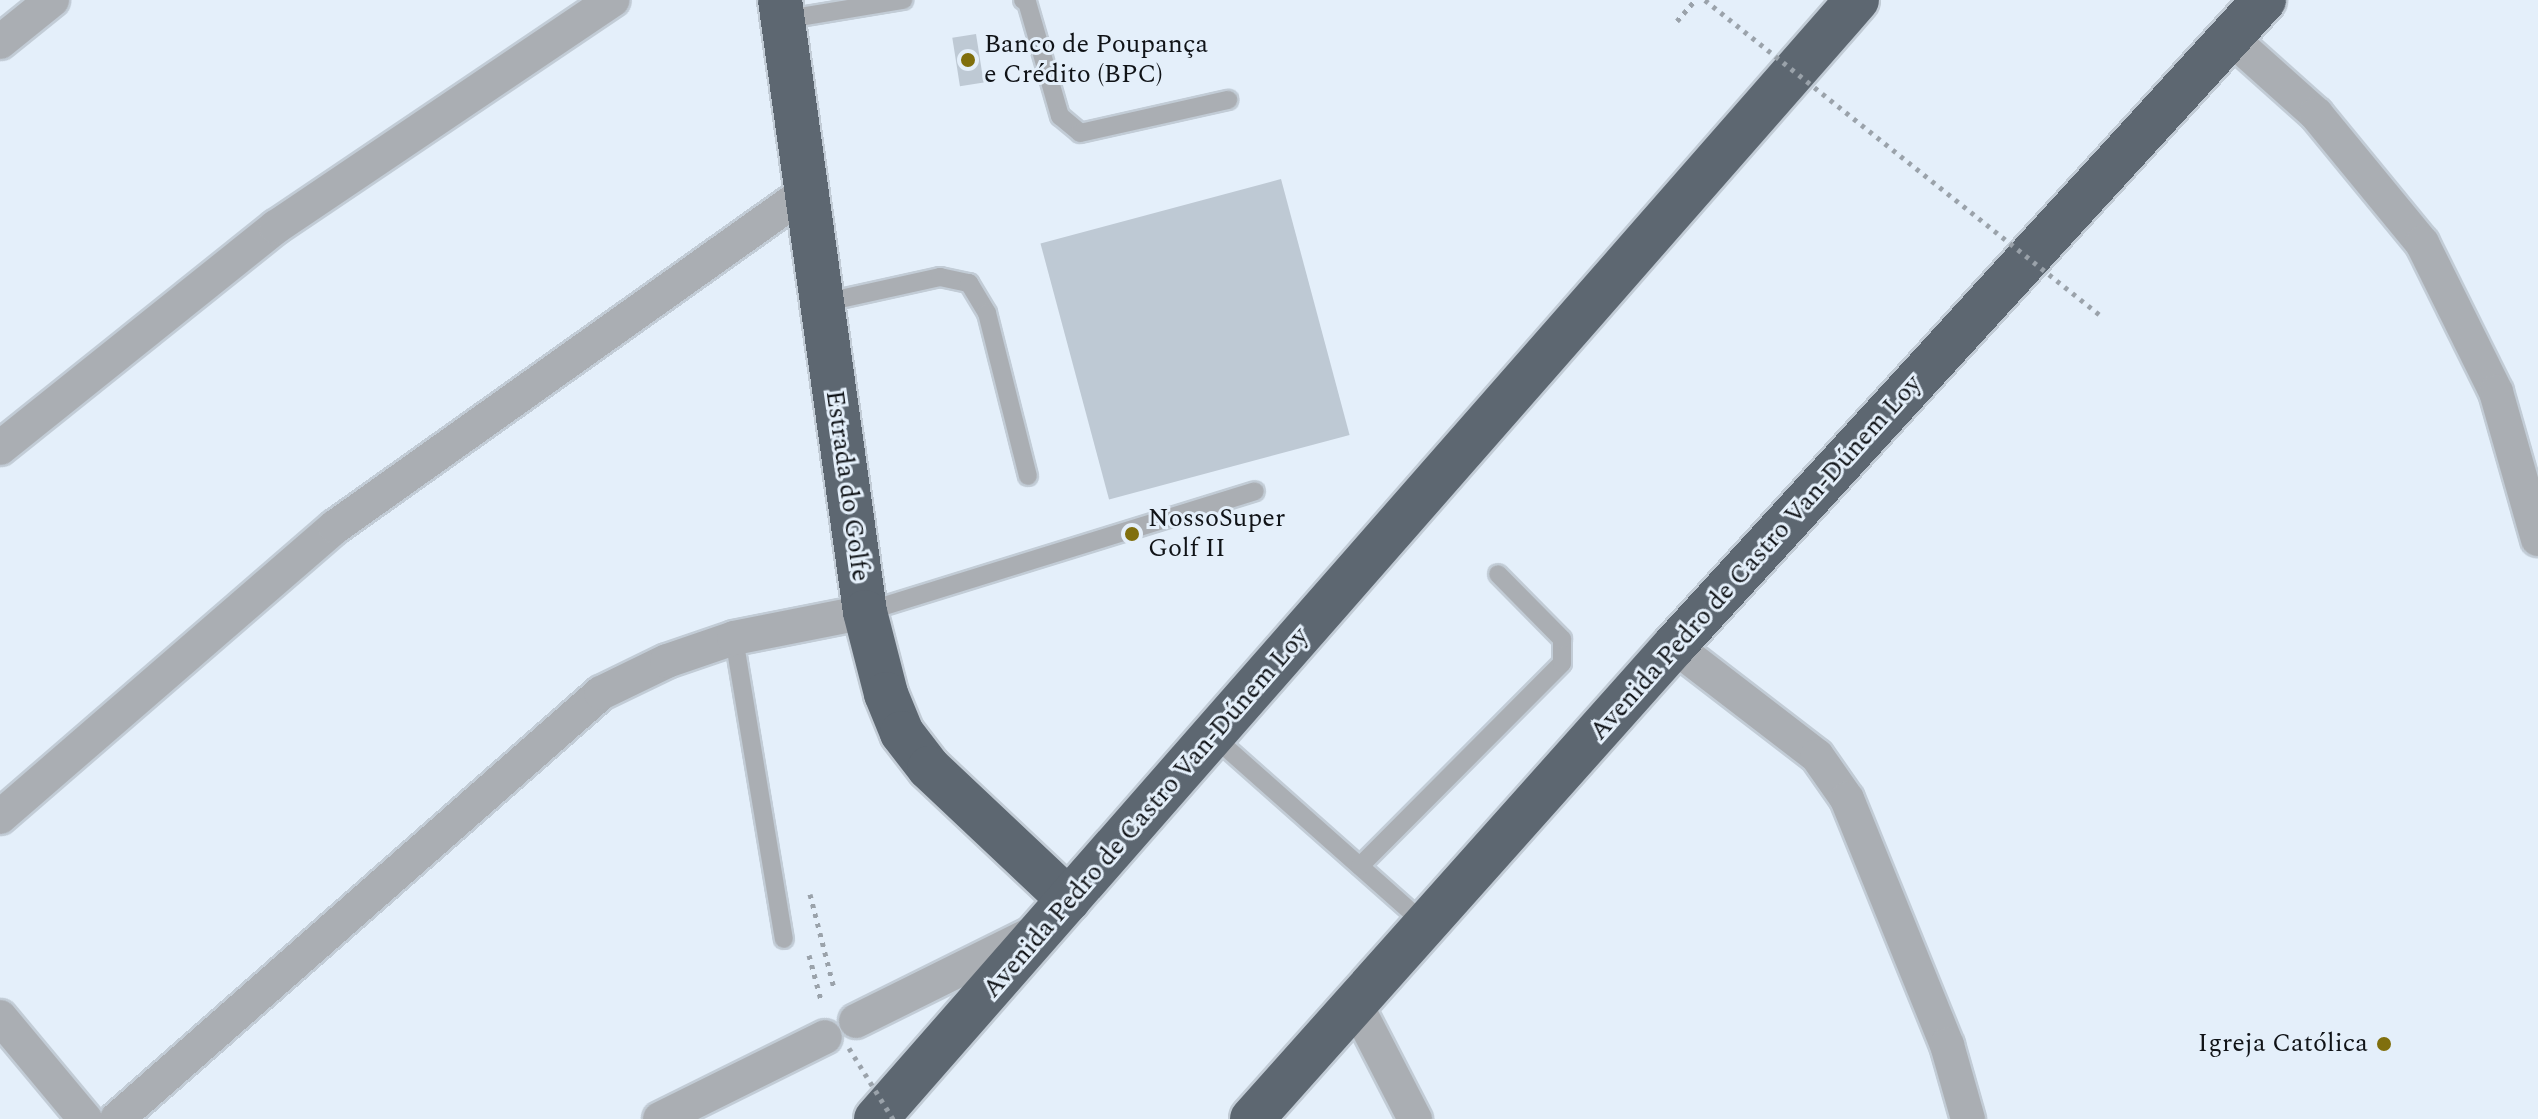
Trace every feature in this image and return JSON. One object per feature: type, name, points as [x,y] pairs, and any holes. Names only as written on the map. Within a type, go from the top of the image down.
[{"type":"highway","name":"Avenida Pedro de Castro Van-Dúnem Loy","points":[[876,1119],[1857,0]]},
{"type":"highway","name":"Avenida Pedro de Castro Van-Dúnem Loy","points":[[1252,1119],[1674,646],[2232,39],[2264,0]]},
{"type":"highway","name":"Estrada do Golfe","points":[[781,10],[865,612],[886,694],[902,733],[929,768],[1058,913]]},
{"type":"street","points":[[0,42],[52,0]]},
{"type":"street","points":[[0,448],[276,227],[613,0]]},
{"type":"street","points":[[2232,39],[2316,114],[2422,243],[2496,392],[2538,539]]},
{"type":"street","points":[[0,817],[335,527],[806,192]]},
{"type":"street","points":[[117,1119],[601,693],[667,661],[734,638],[865,612]]},
{"type":"street","points":[[1674,646],[1817,756],[1847,799],[1947,1045],[1968,1119]]},
{"type":"street","points":[[660,1119],[1058,913]]},
{"type":"street","points":[[1355,1003],[1415,1119]]},
{"type":"street","points":[[0,1017],[85,1119]]},
{"type":"lane","points":[[781,10],[903,0]]},
{"type":"lane","points":[[1023,0],[1027,2],[1060,116],[1080,133],[1228,100]]},
{"type":"lane","points":[[822,303],[940,277],[969,283],[987,313],[1028,476]]},
{"type":"lane","points":[[865,612],[1255,491]]},
{"type":"lane","points":[[1360,866],[1562,663],[1562,639],[1498,574]]},
{"type":"lane","points":[[734,638],[784,939]]},
{"type":"lane","points":[[1213,736],[1425,924]]},
{"type":"path","points":[[1677,21],[1695,0]]},
{"type":"path","points":[[1705,0],[2100,315]]},
{"type":"path","points":[[803,896],[811,894],[839,1025]]},
{"type":"path","points":[[806,941],[839,1025],[893,1119]]},
{"type":"building","name":"Banco de Poupança e Crédito (BPC)","points":[[976,34],[984,82],[960,86],[952,38]]},
{"type":"building","points":[[1281,179],[1350,435],[1109,499],[1040,243]]},
{"type":"place","name":"Banco de Poupança e Crédito (BPC)","points":[[968,60]]},
{"type":"place","name":"NossoSuper Golf II","points":[[1132,534]]},
{"type":"place","name":"Igreja Católica","points":[[2384,1044]]}]
